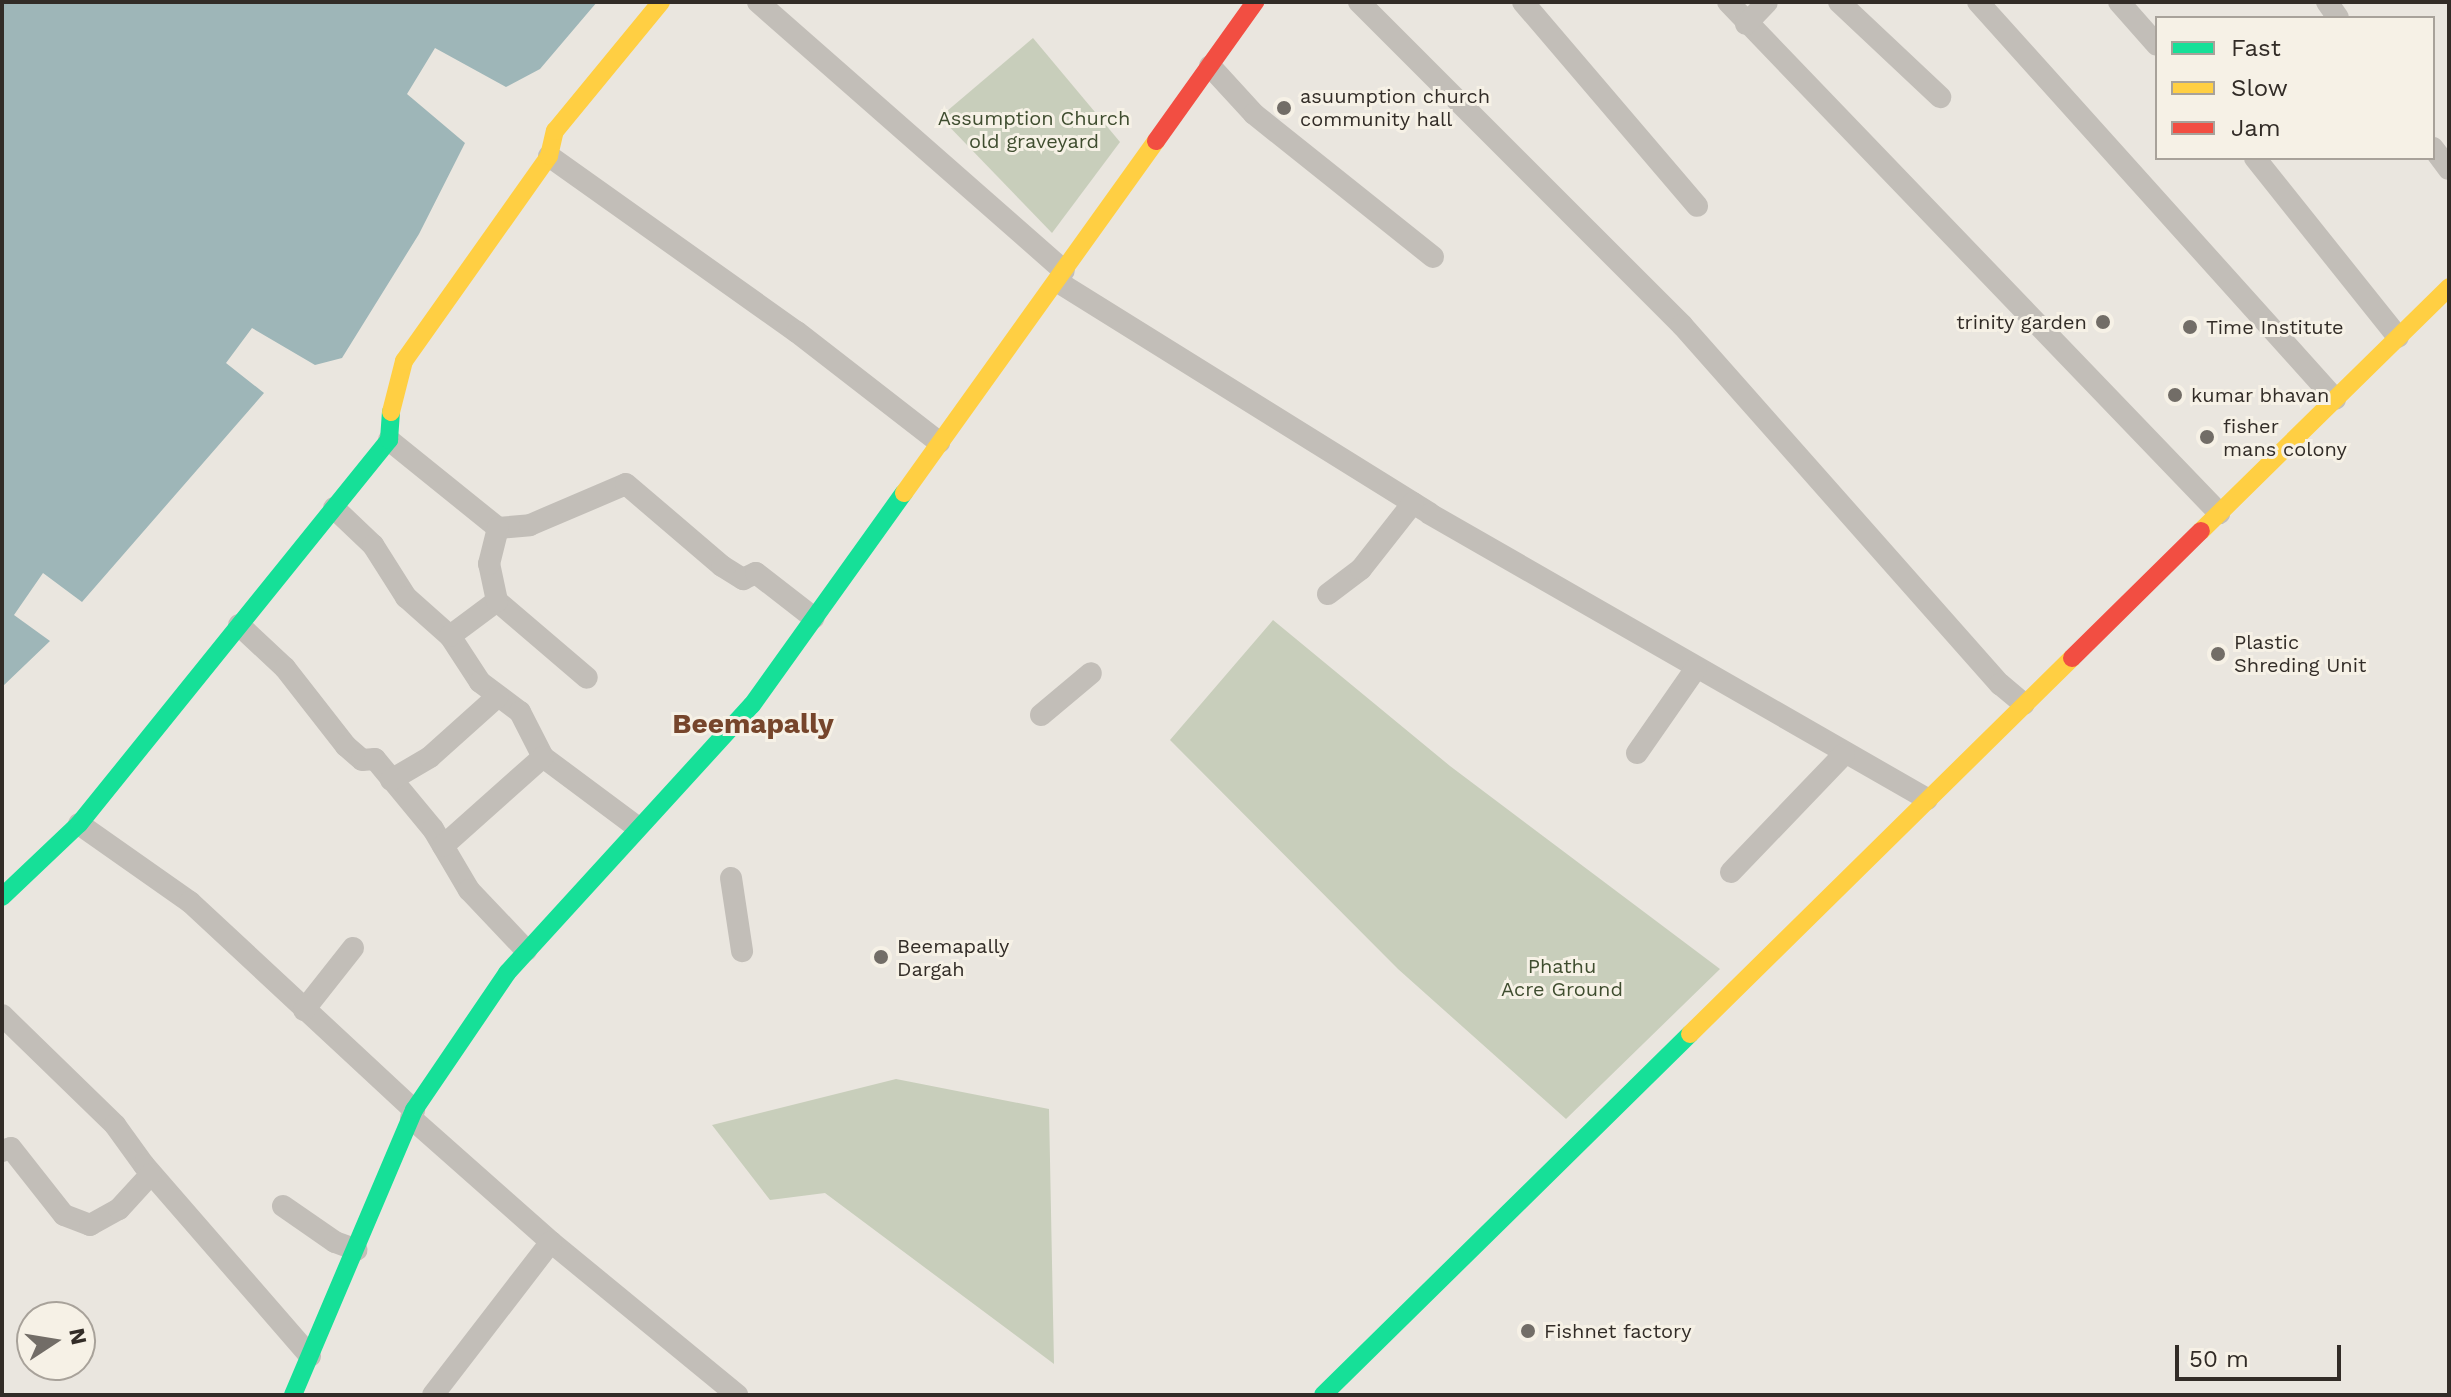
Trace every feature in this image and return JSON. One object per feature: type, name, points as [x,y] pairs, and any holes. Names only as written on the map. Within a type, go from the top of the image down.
[{"type":"street","points":[[2,897],[79,824],[389,440],[393,391],[404,361],[549,156],[561,124],[661,2]]},
{"type":"street","points":[[758,2],[1061,277],[1413,503],[1844,754],[1927,799]]},
{"type":"street","points":[[293,1395],[412,1114],[526,950],[752,705],[1255,2]]},
{"type":"street","points":[[1359,2],[1682,325],[2000,684],[2024,704]]},
{"type":"street","points":[[1523,2],[1697,206]]},
{"type":"street","points":[[1728,2],[2219,513]]},
{"type":"street","points":[[1746,24],[1767,2]]},
{"type":"street","points":[[1839,2],[1940,97]]},
{"type":"street","points":[[1978,2],[2335,399]]},
{"type":"street","points":[[2119,2],[2155,43]]},
{"type":"street","points":[[1210,66],[1254,114],[1433,257]]},
{"type":"street","points":[[2435,151],[2449,169]]},
{"type":"street","points":[[549,156],[797,332],[939,442]]},
{"type":"street","points":[[2257,160],[2398,337]]},
{"type":"street","points":[[1323,1395],[2449,287]]},
{"type":"street","points":[[389,440],[498,528],[530,525],[626,484],[722,566],[743,579],[756,573],[814,618]]},
{"type":"street","points":[[1328,594],[1361,569],[1413,503]]},
{"type":"street","points":[[334,508],[373,545],[406,597],[450,636],[480,682],[520,712],[543,757],[637,827]]},
{"type":"street","points":[[498,528],[489,564],[497,601],[587,678]]},
{"type":"street","points":[[450,636],[497,601]]},
{"type":"street","points":[[239,625],[285,668],[346,746],[362,760],[375,759],[443,846],[469,890],[526,950]]},
{"type":"street","points":[[1637,753],[1696,668]]},
{"type":"street","points":[[1041,715],[1091,673]]},
{"type":"street","points":[[391,780],[430,757],[498,696]]},
{"type":"street","points":[[1731,872],[1844,754]]},
{"type":"street","points":[[443,846],[543,757]]},
{"type":"street","points":[[79,824],[190,902],[551,1242],[737,1395]]},
{"type":"street","points":[[731,878],[742,951]]},
{"type":"street","points":[[304,1010],[353,948]]},
{"type":"street","points":[[2,1015],[115,1125],[151,1174],[310,1356]]},
{"type":"street","points":[[2,1151],[11,1148],[64,1215],[90,1225],[119,1209],[151,1174]]},
{"type":"street","points":[[283,1206],[357,1250]]},
{"type":"street","points":[[433,1395],[551,1242]]},
{"type":"green space","name":"Assumption Church old graveyard","points":[[1033,38],[1120,142],[1052,233],[940,117]]},
{"type":"green space","name":"Phathu Acre Ground","points":[[1273,620],[1450,766],[1720,969],[1566,1119],[1398,969],[1170,740]]},
{"type":"green space","points":[[896,1079],[1049,1109],[1054,1364],[825,1193],[770,1200],[712,1125]]},
{"type":"water","points":[[2,2],[597,2],[540,69],[506,87],[435,48],[407,94],[465,143],[419,234],[342,358],[315,365],[252,328],[226,363],[264,393],[82,602],[43,573],[14,615],[50,641],[2,687]]},
{"type":"traffic: fast","points":[[2,897],[79,824],[389,440],[391,412]]},
{"type":"traffic: fast","points":[[293,1395],[414,1110],[507,973],[752,705],[904,493]]},
{"type":"traffic: fast","points":[[1323,1395],[1690,1034]]},
{"type":"traffic: slow","points":[[391,412],[404,361],[549,156],[555,131],[661,2]]},
{"type":"traffic: slow","points":[[904,493],[1156,141]]},
{"type":"traffic: slow","points":[[2201,531],[2449,287]]},
{"type":"traffic: slow","points":[[1690,1034],[2072,658]]},
{"type":"traffic: jam","points":[[1156,141],[1255,2]]},
{"type":"traffic: jam","points":[[2072,658],[2201,531]]},
{"type":"place","name":"asuumption church community hall","points":[[1284,108]]},
{"type":"place","name":"trinity garden","points":[[2103,322]]},
{"type":"place","name":"Time Institute","points":[[2190,327]]},
{"type":"place","name":"kumar bhavan","points":[[2175,395]]},
{"type":"place","name":"fisher mans colony","points":[[2207,437]]},
{"type":"place","name":"Plastic Shreding Unit","points":[[2218,654]]},
{"type":"place","name":"Beemapally Dargah","points":[[881,957]]},
{"type":"place","name":"Fishnet factory","points":[[1528,1331]]},
{"type":"district","name":"Beemapally","points":[[753,724]]}]
